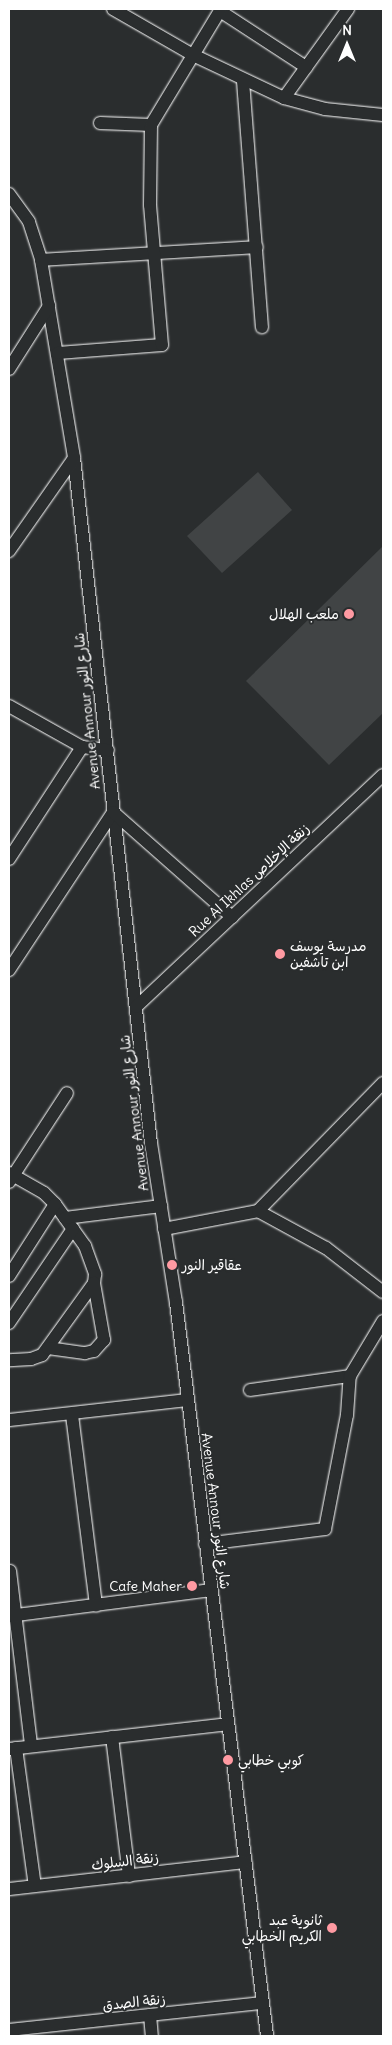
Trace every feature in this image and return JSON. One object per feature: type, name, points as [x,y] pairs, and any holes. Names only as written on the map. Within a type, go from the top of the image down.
[{"type":"street","points":[[113,9],[193,55],[243,81],[284,98],[325,109],[383,115]]},
{"type":"street","points":[[284,98],[348,9]]},
{"type":"street","points":[[58,353],[161,346],[148,162],[151,124],[221,10],[306,67]]},
{"type":"street","points":[[243,81],[262,327]]},
{"type":"street","points":[[100,123],[151,124]]},
{"type":"street","name":"Avenue Annour شارع النور","points":[[9,194],[30,222],[41,260],[74,458],[136,1007],[267,2036]]},
{"type":"street","points":[[41,260],[257,247]]},
{"type":"street","points":[[9,369],[48,306]]},
{"type":"street","points":[[9,550],[74,458]]},
{"type":"street","points":[[9,706],[82,747],[108,750]]},
{"type":"street","points":[[9,859],[82,747]]},
{"type":"street","name":"Rue Al Ikhlas زنقة الإخلاص","points":[[136,1007],[383,775]]},
{"type":"street","points":[[9,970],[113,812],[232,917]]},
{"type":"street","points":[[164,1229],[258,1211],[381,1091]]},
{"type":"street","points":[[48,1348],[85,1353],[94,1351],[104,1340],[94,1283],[94,1264],[55,1204],[44,1193],[10,1177],[67,1093]]},
{"type":"street","points":[[9,1276],[55,1204]]},
{"type":"street","points":[[65,1218],[161,1206]]},
{"type":"street","points":[[258,1211],[326,1248],[383,1292]]},
{"type":"street","points":[[9,1323],[73,1229]]},
{"type":"street","points":[[9,1360],[31,1359],[48,1348],[94,1283]]},
{"type":"street","points":[[205,1544],[325,1529],[347,1416],[350,1376],[383,1321]]},
{"type":"street","points":[[250,1390],[350,1376]]},
{"type":"street","points":[[9,1420],[72,1415],[186,1400]]},
{"type":"street","points":[[72,1415],[96,1605]]},
{"type":"street","points":[[10,1571],[12,1616],[31,1745]]},
{"type":"street","points":[[12,1616],[211,1590]]},
{"type":"street","points":[[35,1886],[12,1749],[31,1745],[228,1724]]},
{"type":"street","points":[[112,1737],[130,1876]]},
{"type":"street","name":"زنقة السلوك","points":[[9,1889],[245,1862]]},
{"type":"street","name":"زنقة الصدق","points":[[9,2030],[56,2031],[150,2015],[263,2003]]},
{"type":"street","points":[[150,2015],[152,2036]]},
{"type":"shaded area","points":[[258,472],[292,510],[222,573],[187,536]]},
{"type":"shaded area","name":"ملعب الهلال","points":[[383,546],[383,713],[329,765],[246,681]]},
{"type":"place","name":"ملعب الهلال","points":[[349,614]]},
{"type":"place","name":"مدرسة يوسف ابن تاشفين","points":[[280,954]]},
{"type":"place","name":"عقاقير النور","points":[[172,1265]]},
{"type":"place","name":"Cafe Maher","points":[[192,1586]]},
{"type":"place","name":"كوبي خطابي","points":[[228,1760]]},
{"type":"place","name":"ثانوية عبد الكريم الخطابي","points":[[332,1928]]}]
